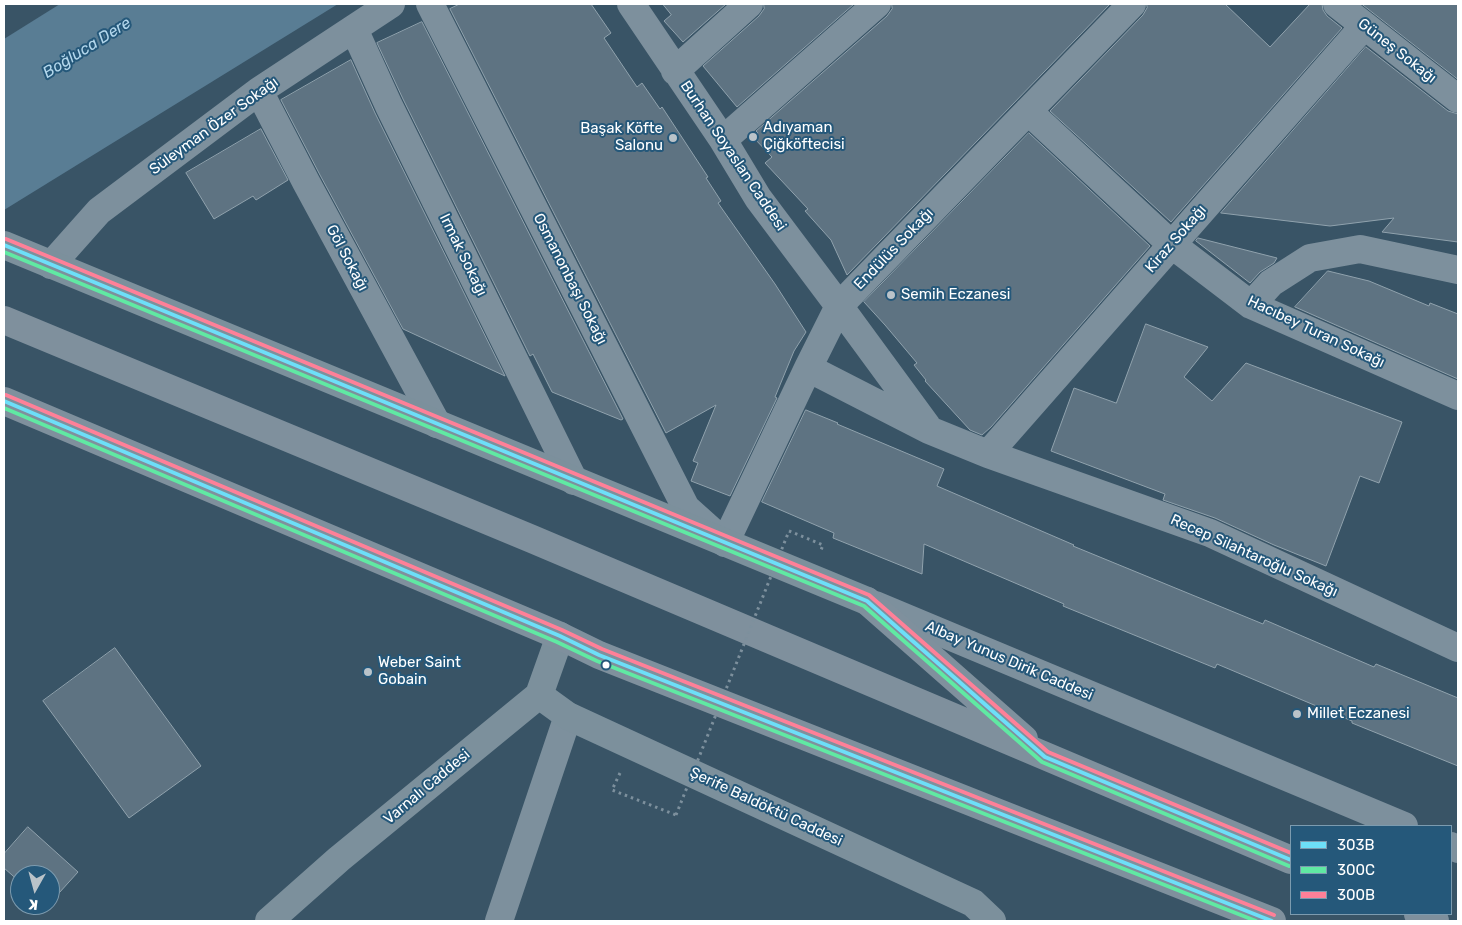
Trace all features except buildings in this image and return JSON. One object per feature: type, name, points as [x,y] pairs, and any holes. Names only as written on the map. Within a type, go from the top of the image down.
[{"type":"highway","points":[[4,320],[532,539],[1044,757],[1287,858]]},
{"type":"highway","points":[[4,402],[560,636],[599,655],[1272,921]]},
{"type":"highway","points":[[867,602],[1044,757]]},
{"type":"highway","points":[[1420,915],[1435,921]]},
{"type":"main road","name":"Albay Yunus Dirik Caddesi","points":[[4,245],[867,602]]},
{"type":"main road","points":[[539,695],[560,636]]},
{"type":"main road","name":"Şerife Baldöktü Caddesi","points":[[539,695],[568,716],[973,903],[992,921]]},
{"type":"main road","name":"Varnalı Caddesi","points":[[269,921],[339,860],[539,695]]},
{"type":"street","name":"Süleyman Özer Sokağı","points":[[51,265],[99,211],[259,91],[390,4]]},
{"type":"street","name":"Osmanonbaşı Sokağı","points":[[430,4],[686,508],[725,543]]},
{"type":"street","name":"Burhan Soyaslan Caddesi","points":[[631,4],[723,140],[758,198],[839,306]]},
{"type":"street","points":[[675,70],[749,4]]},
{"type":"street","points":[[723,140],[877,4]]},
{"type":"street","name":"Endülüs Sokağı","points":[[725,543],[839,306],[1132,4]]},
{"type":"street","name":"Güneş Sokağı","points":[[1337,4],[1458,99]]},
{"type":"street","name":"Kiraz Sokağı","points":[[988,454],[1364,26]]},
{"type":"street","name":"Irmak Sokağı","points":[[354,29],[394,115],[574,481]]},
{"type":"street","name":"Göl Sokağı","points":[[259,91],[437,424]]},
{"type":"street","name":"Hacıbey Turan Sokağı","points":[[1028,111],[1171,244],[1251,305],[1458,396]]},
{"type":"street","points":[[1251,305],[1271,283],[1310,258],[1360,249],[1458,270]]},
{"type":"street","points":[[839,306],[929,430]]},
{"type":"street","points":[[808,368],[929,430]]},
{"type":"street","name":"Recep Silahtaroğlu Sokağı","points":[[929,430],[988,454],[1210,534],[1458,648]]},
{"type":"street","name":"Albay Yunus Dirik Caddesi","points":[[867,602],[1402,825]]},
{"type":"street","points":[[499,921],[568,716]]},
{"type":"path","points":[[612,790],[676,815],[789,531]]},
{"type":"water","name":"Boğluca Dere","points":[[60,4],[338,4],[4,210],[4,39]]},
{"type":"transit line","name":"300B","points":[[6,239],[869,595],[1048,752],[1290,853]]},
{"type":"transit line","name":"303B","points":[[4,245],[867,601],[1045,757],[1290,860]]},
{"type":"transit line","name":"300C","points":[[4,252],[864,606],[1042,762],[1289,866]]},
{"type":"transit line","name":"300B","points":[[6,395],[562,630],[602,649],[1274,915]]},
{"type":"transit line","name":"303B","points":[[4,401],[560,636],[599,655],[1272,921]]},
{"type":"transit line","name":"300C","points":[[4,408],[557,642],[597,661],[1256,921]]},
{"type":"place","name":"Adıyaman Çiğköftecisi","points":[[753,137]]},
{"type":"place","name":"Başak Köfte Salonu","points":[[673,138]]},
{"type":"place","name":"Semih Eczanesi","points":[[891,295]]},
{"type":"place","name":"Weber Saint Gobain","points":[[368,672]]},
{"type":"place","name":"Millet Eczanesi","points":[[1297,714]]}]
